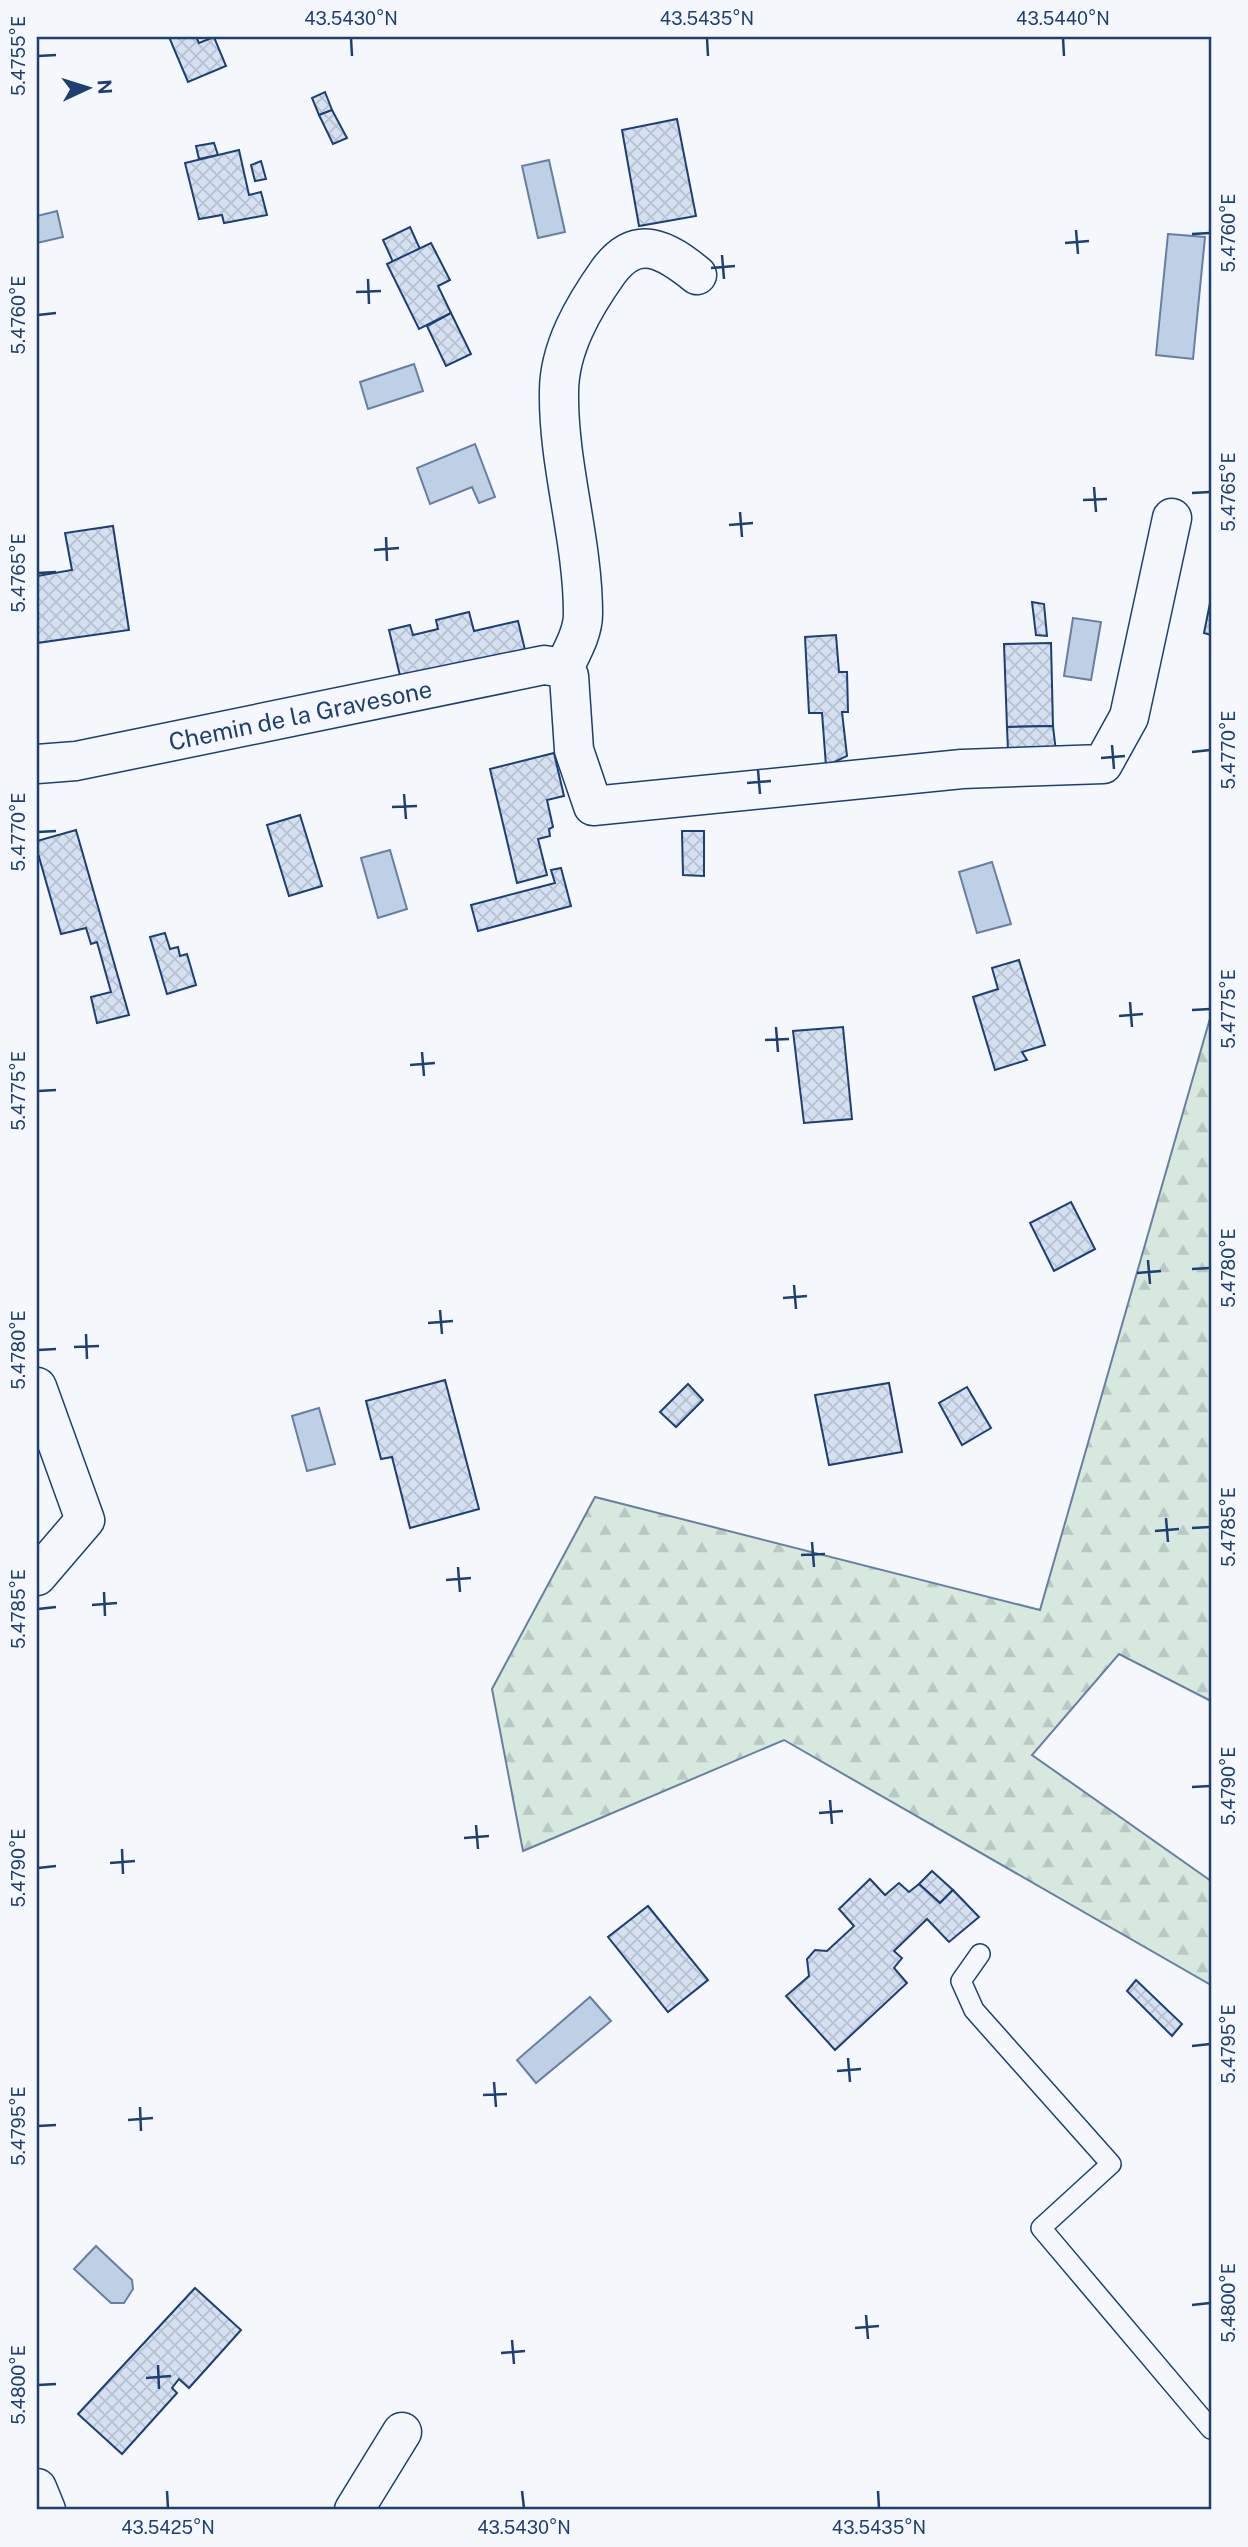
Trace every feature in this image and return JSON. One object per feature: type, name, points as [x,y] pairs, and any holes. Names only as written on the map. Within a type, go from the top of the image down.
[{"type":"street","points":[[697,275],[672,255],[649,248],[631,249],[613,265],[582,309],[568,348],[558,390],[579,559],[583,617],[577,640],[564,668],[569,676],[574,750],[593,806],[962,769],[1103,764],[1129,717],[1172,518]]},
{"type":"street","name":"Chemin de la Gravesone","points":[[37,765],[76,761],[544,665],[564,668]]},
{"type":"street","points":[[37,1387],[85,1520],[37,1576]]},
{"type":"street","points":[[354,2510],[402,2432]]},
{"type":"street","points":[[37,2488],[46,2510]]},
{"type":"lane","points":[[979,1954],[961,1981],[974,2010],[1111,2164],[1041,2228],[1211,2429]]},
{"type":"green space","points":[[1211,1015],[1211,1701],[1119,1654],[1032,1755],[1211,1881],[1211,1985],[784,1740],[523,1851],[492,1689],[595,1497],[1040,1610]]},
{"type":"water","points":[[549,160],[565,232],[538,238],[522,166]]},
{"type":"water","points":[[57,211],[63,237],[37,243],[37,216]]},
{"type":"water","points":[[1168,234],[1205,237],[1193,359],[1156,355]]},
{"type":"water","points":[[414,364],[423,391],[368,409],[360,382]]},
{"type":"water","points":[[475,444],[495,497],[479,503],[472,487],[430,504],[417,468]]},
{"type":"water","points":[[1073,618],[1101,622],[1091,680],[1064,676]]},
{"type":"water","points":[[390,850],[407,909],[378,918],[361,858]]},
{"type":"water","points":[[992,862],[1011,924],[977,933],[959,872]]},
{"type":"water","points":[[319,1408],[335,1464],[307,1471],[292,1416]]},
{"type":"water","points":[[590,1997],[611,2021],[536,2083],[517,2060]]},
{"type":"water","points":[[96,2246],[132,2280],[133,2289],[124,2303],[111,2303],[74,2269]]},
{"type":"building","points":[[169,37],[196,37],[199,43],[214,37],[226,66],[188,82]]},
{"type":"building","points":[[325,92],[332,110],[319,115],[312,98]]},
{"type":"building","points":[[332,110],[347,138],[333,144],[319,115]]},
{"type":"building","points":[[677,119],[696,216],[639,226],[622,130]]},
{"type":"building","points":[[214,143],[218,155],[199,159],[196,146]]},
{"type":"building","points":[[239,150],[249,195],[261,192],[267,215],[224,223],[222,215],[199,219],[185,163]]},
{"type":"building","points":[[261,161],[266,179],[255,181],[251,165]]},
{"type":"building","points":[[410,227],[420,249],[393,262],[383,240]]},
{"type":"building","points":[[431,243],[450,280],[438,286],[451,313],[419,329],[387,264]]},
{"type":"building","points":[[451,313],[471,354],[446,366],[427,326]]},
{"type":"building","points":[[113,526],[129,630],[37,643],[37,576],[72,570],[65,533]]},
{"type":"building","points":[[1211,598],[1211,635],[1204,633]]},
{"type":"building","points":[[1032,602],[1044,604],[1047,636],[1036,635]]},
{"type":"building","points":[[469,612],[474,631],[518,621],[526,654],[402,684],[389,630],[410,625],[413,635],[438,629],[436,620]]},
{"type":"building","points":[[836,635],[839,672],[847,672],[848,712],[842,712],[847,756],[826,766],[822,713],[809,713],[805,637]]},
{"type":"building","points":[[1051,643],[1053,726],[1007,727],[1004,644]]},
{"type":"building","points":[[1053,726],[1056,752],[1008,750],[1007,727]]},
{"type":"building","points":[[554,753],[564,796],[547,800],[553,827],[549,829],[550,836],[538,839],[547,875],[517,883],[490,769]]},
{"type":"building","points":[[300,815],[322,886],[289,896],[267,825]]},
{"type":"building","points":[[76,830],[129,1015],[97,1023],[91,997],[111,992],[97,942],[91,944],[86,928],[61,934],[37,850],[37,841]]},
{"type":"building","points":[[682,831],[704,831],[704,876],[683,875]]},
{"type":"building","points":[[561,868],[571,906],[478,931],[471,905],[555,883],[551,870]]},
{"type":"building","points":[[165,933],[170,949],[178,947],[180,956],[187,954],[196,985],[167,994],[150,937]]},
{"type":"building","points":[[1019,960],[1045,1045],[1022,1052],[1027,1060],[995,1070],[973,997],[998,989],[992,968]]},
{"type":"building","points":[[843,1027],[852,1119],[804,1123],[793,1031]]},
{"type":"building","points":[[1071,1202],[1095,1249],[1054,1271],[1030,1223]]},
{"type":"building","points":[[445,1380],[479,1509],[410,1528],[392,1457],[381,1459],[366,1401]]},
{"type":"building","points":[[889,1383],[902,1452],[829,1465],[815,1395]]},
{"type":"building","points":[[688,1384],[703,1400],[676,1427],[660,1412]]},
{"type":"building","points":[[967,1387],[991,1428],[962,1445],[939,1403]]},
{"type":"building","points":[[932,1871],[953,1890],[940,1903],[919,1884]]},
{"type":"building","points":[[870,1879],[885,1895],[899,1883],[909,1892],[919,1884],[940,1903],[953,1890],[979,1917],[949,1942],[927,1919],[894,1951],[902,1958],[894,1968],[907,1983],[835,2050],[786,1996],[809,1976],[807,1959],[815,1950],[827,1951],[854,1926],[839,1909]]},
{"type":"building","points":[[648,1906],[708,1980],[668,2012],[608,1937]]},
{"type":"building","points":[[1136,1980],[1182,2024],[1172,2036],[1127,1991]]},
{"type":"building","points":[[195,2288],[241,2330],[189,2388],[179,2379],[172,2388],[177,2393],[122,2454],[78,2414]]}]
